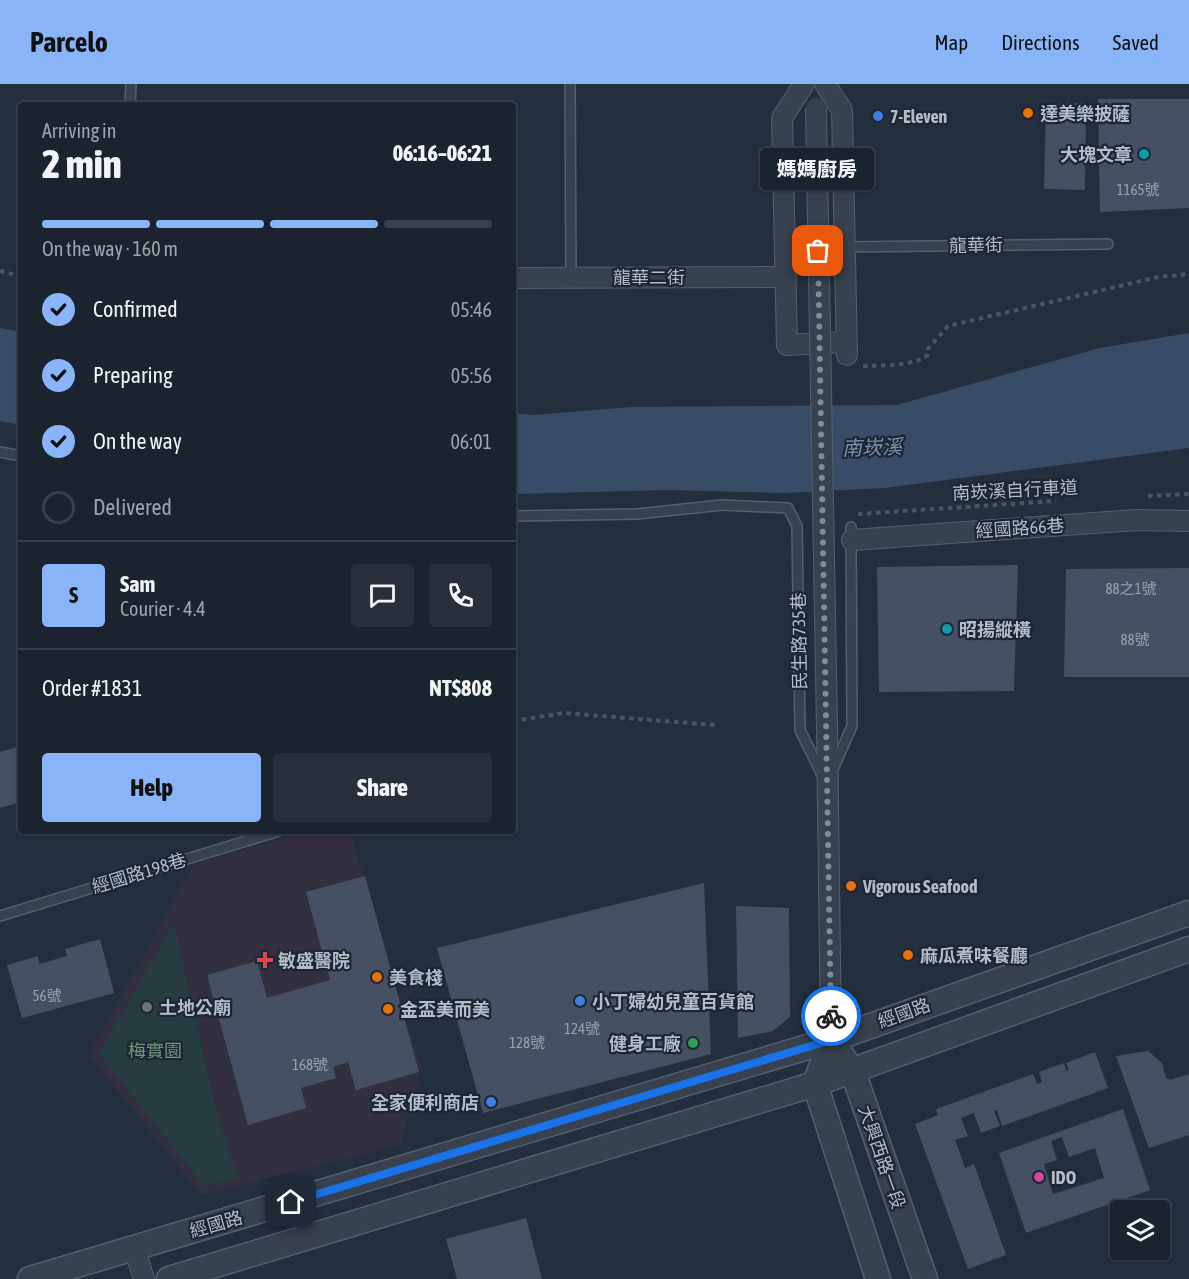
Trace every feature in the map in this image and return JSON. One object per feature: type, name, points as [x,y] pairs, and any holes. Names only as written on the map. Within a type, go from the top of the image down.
[{"type":"street","points":[[804,84],[782,118],[787,345],[851,354],[844,247],[842,110],[825,84]]},
{"type":"street","points":[[815,84],[831,1040],[814,1084],[878,1279]]},
{"type":"street","name":"龍華二街","points":[[516,278],[786,277]]},
{"type":"street","name":"經國路66巷","points":[[852,533],[1136,520],[1189,521]]},
{"type":"street","name":"經國路","points":[[30,1279],[831,1040],[1189,913]]},
{"type":"street","points":[[170,1279],[853,1072],[1189,949]]},
{"type":"street","name":"大興西路一段","points":[[831,1040],[853,1072],[925,1279]]},
{"type":"street","points":[[134,1247],[144,1279]]},
{"type":"lane","points":[[130,102],[131,84]]},
{"type":"lane","points":[[570,84],[571,278]]},
{"type":"lane","name":"龍華街","points":[[844,247],[1108,244]]},
{"type":"lane","points":[[0,452],[18,455]]},
{"type":"lane","name":"民生路735巷","points":[[516,516],[637,514],[722,505],[788,508],[797,526],[800,730],[827,784]]},
{"type":"lane","points":[[827,784],[852,726],[852,533]]},
{"type":"lane","name":"經國路198巷","points":[[0,916],[269,834]]},
{"type":"path","points":[[0,271],[18,275]]},
{"type":"path","points":[[851,354],[917,361],[928,355],[928,349],[948,326],[1158,277],[1189,274]]},
{"type":"path","points":[[1142,497],[1189,494]]},
{"type":"path","name":"南崁溪自行車道","points":[[852,533],[854,518],[860,512],[1060,501]]},
{"type":"path","points":[[516,721],[564,713],[715,725]]},
{"type":"shaded area","name":"敏盛醫院","points":[[297,834],[351,834],[421,1069],[401,1144],[202,1195],[89,1055],[194,864]]},
{"type":"green space","name":"梅實園","points":[[174,923],[216,1111],[238,1178],[205,1187],[99,1054]]},
{"type":"water","points":[[0,328],[18,331],[18,424],[0,421]]},
{"type":"water","name":"南崁溪","points":[[1189,333],[1189,448],[885,488],[783,493],[668,490],[516,494],[516,413],[533,415],[632,407],[897,405],[1100,348]]},
{"type":"building","name":"大塊文章","points":[[1098,99],[1189,99],[1189,208],[1100,212]]},
{"type":"building","points":[[1086,103],[1085,190],[1044,189],[1046,104]]},
{"type":"building","name":"昭揚縱橫","points":[[1018,565],[1014,691],[879,692],[877,567]]},
{"type":"building","name":"昭揚縱橫","points":[[1189,568],[1189,677],[1064,677],[1066,569]]},
{"type":"building","points":[[18,747],[18,803],[0,808],[0,752]]},
{"type":"building","name":"敏盛醫院","points":[[365,876],[419,1072],[356,1090],[348,1062],[333,1067],[336,1078],[301,1088],[306,1108],[248,1125],[207,975],[257,961],[267,998],[330,980],[306,892]]},
{"type":"building","name":"小丁婦幼兒童百貨館","points":[[704,883],[711,1054],[483,1113],[437,948]]},
{"type":"building","points":[[736,906],[789,908],[790,1017],[773,1031],[738,1038]]},
{"type":"building","points":[[100,939],[114,993],[22,1018],[7,965],[38,956],[39,964],[67,956],[65,949]]},
{"type":"building","points":[[1148,1051],[1162,1063],[1166,1078],[1170,1080],[1189,1074],[1189,1135],[1149,1148],[1116,1056]]},
{"type":"building","points":[[1095,1052],[1108,1088],[1002,1126],[997,1110],[994,1111],[1000,1126],[981,1133],[974,1113],[961,1118],[968,1136],[955,1140],[965,1168],[974,1164],[1006,1255],[968,1269],[915,1124],[938,1115],[936,1109],[1033,1074],[1037,1084],[1042,1082],[1039,1072],[1064,1063],[1066,1071],[1069,1070],[1066,1063]]},
{"type":"building","points":[[1123,1109],[1150,1190],[1121,1200],[1110,1200],[1110,1204],[1026,1233],[999,1153]],"holes":[[[1062,1137],[1069,1157],[1095,1148],[1104,1178],[1053,1194],[1044,1164],[1057,1160],[1051,1141]]]},
{"type":"building","points":[[526,1218],[542,1279],[457,1279],[446,1239]]},
{"type":"way so far","points":[[818,251],[831,1016]]},
{"type":"place","name":"達美樂披薩","points":[[1028,113]]},
{"type":"place","name":"7-Eleven","points":[[878,116]]},
{"type":"place","name":"大塊文章","points":[[1144,154]]},
{"type":"place","name":"媽媽廚房","points":[[818,251]]},
{"type":"place","name":"昭揚縱橫","points":[[947,629]]},
{"type":"place","name":"Vigorous Seafood","points":[[851,886]]},
{"type":"place","name":"麻瓜煮味餐廳","points":[[908,955]]},
{"type":"place","name":"敏盛醫院","points":[[265,960]]},
{"type":"place","name":"美食棧","points":[[377,977]]},
{"type":"place","name":"小丁婦幼兒童百貨館","points":[[580,1001]]},
{"type":"place","name":"土地公廟","points":[[147,1007]]},
{"type":"place","name":"金盃美而美","points":[[388,1009]]},
{"type":"place","name":"健身工廠","points":[[693,1043]]},
{"type":"place","name":"全家便利商店","points":[[491,1102]]},
{"type":"place","name":"IDO","points":[[1039,1177]]},
{"type":"route","points":[[291,1202],[831,1040],[831,1016]]}]
